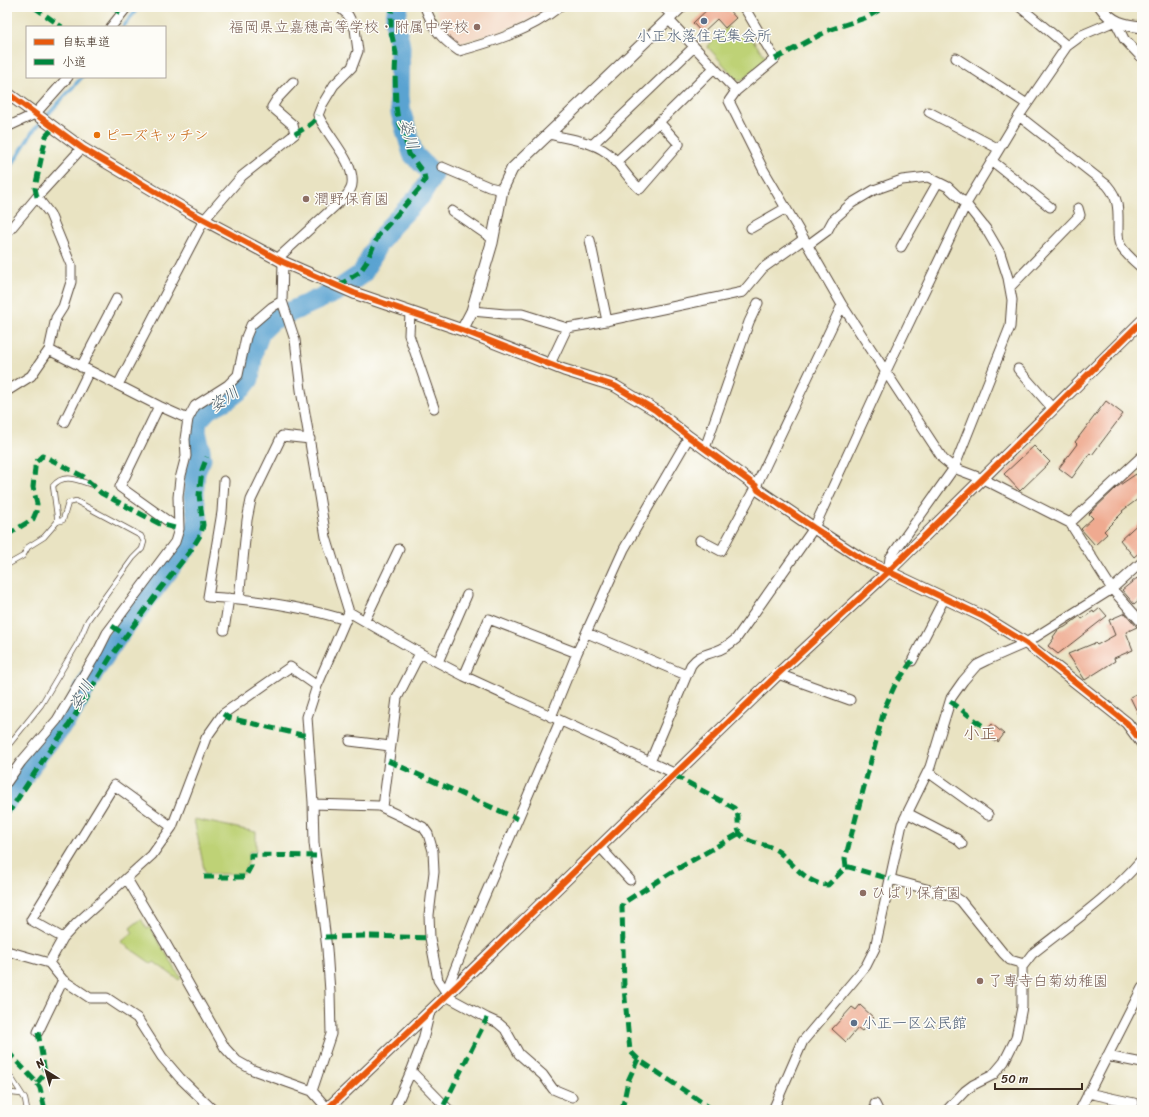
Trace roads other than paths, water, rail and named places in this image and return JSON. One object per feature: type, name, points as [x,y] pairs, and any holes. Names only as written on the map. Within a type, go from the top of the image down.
[{"type":"street","points":[[111,26],[127,7]]},
{"type":"street","points":[[312,1091],[331,1034],[327,949],[314,843],[313,804],[306,716],[316,686],[348,616],[326,537],[295,340],[282,301],[280,260],[347,195],[352,186],[353,176],[351,167],[322,125],[318,115],[334,85],[352,67],[358,51],[355,29],[348,15],[339,7]]},
{"type":"street","points":[[425,7],[431,24],[446,42],[459,51],[499,40],[531,26],[559,7]]},
{"type":"street","points":[[664,7],[694,47],[736,91]]},
{"type":"street","points":[[462,330],[472,311],[493,239],[502,190],[512,169],[681,7]]},
{"type":"street","points":[[742,7],[747,12],[776,59],[736,91],[729,101],[763,170],[842,304],[943,459],[954,468],[983,478],[1070,523],[1112,589],[1142,623]]},
{"type":"street","points":[[1020,7],[1067,46]]},
{"type":"street","points":[[1101,7],[1105,13],[1123,25],[1142,27]]},
{"type":"street","points":[[650,762],[691,665],[702,655],[717,651],[729,645],[736,639],[814,528],[886,371],[966,204],[1019,116],[1067,46],[1082,35],[1115,21]]},
{"type":"street","points":[[1115,21],[1124,39],[1142,58]]},
{"type":"street","points":[[592,145],[694,47]]},
{"type":"street","points":[[956,58],[1027,104]]},
{"type":"street","points":[[616,162],[714,68]]},
{"type":"street","points":[[7,127],[35,114],[67,78]]},
{"type":"street","points":[[118,385],[204,220],[242,176],[295,134],[293,125],[272,107],[277,99],[293,82]]},
{"type":"street","points":[[7,93],[82,148],[204,220],[280,260],[354,293],[462,330],[550,364],[615,386],[655,410],[756,486],[758,490],[862,559],[984,617],[1026,643],[1127,723],[1142,743]]},
{"type":"street","points":[[929,112],[999,149]]},
{"type":"street","points":[[1019,116],[1114,192],[1118,202],[1118,240],[1121,247],[1142,268]]},
{"type":"street","points":[[548,134],[592,145],[606,152],[640,189],[678,144],[659,122]]},
{"type":"street","points":[[7,233],[37,196],[82,148]]},
{"type":"street","points":[[992,161],[1050,207]]},
{"type":"street","points":[[442,167],[489,187],[502,190]]},
{"type":"street","points":[[472,311],[522,314],[567,328],[743,292],[763,268],[827,231],[833,220],[852,203],[874,190],[902,180],[928,177],[948,187],[966,204],[986,229],[1000,253],[1010,287],[1012,300],[1010,327],[954,468],[890,558],[888,572]]},
{"type":"street","points":[[901,247],[938,182]]},
{"type":"street","points":[[7,391],[31,376],[49,350],[56,318],[63,307],[71,282],[71,265],[50,214],[37,196]]},
{"type":"street","points":[[751,228],[786,208]]},
{"type":"street","points":[[1010,287],[1080,215],[1078,208]]},
{"type":"street","points":[[452,212],[493,239]]},
{"type":"street","points":[[590,240],[607,321]]},
{"type":"street","points":[[64,422],[85,369],[117,298]]},
{"type":"street","points":[[7,782],[21,762],[57,720],[107,633],[175,542],[179,529],[178,497],[180,479],[186,456],[185,439],[188,419],[195,406],[228,385],[238,375],[246,337],[251,325],[272,307],[282,301]]},
{"type":"street","points":[[705,448],[747,329],[758,303]]},
{"type":"street","points":[[700,540],[720,551],[756,486],[842,304]]},
{"type":"street","points":[[410,312],[410,335],[434,408]]},
{"type":"street","points":[[127,879],[225,1048],[237,1061],[253,1070],[312,1091],[327,1109],[778,674],[888,572],[1142,321]]},
{"type":"street","points":[[550,364],[567,328]]},
{"type":"street","points":[[49,350],[159,406],[188,419]]},
{"type":"street","points":[[1018,369],[1053,409]]},
{"type":"street","points":[[159,406],[120,487],[179,529]]},
{"type":"street","points":[[224,630],[234,598],[251,500],[282,436],[310,439]]},
{"type":"street","points":[[446,994],[556,719],[578,653],[624,549],[689,437]]},
{"type":"street","points":[[1070,523],[1142,456]]},
{"type":"street","points":[[224,481],[222,512],[208,597],[234,598],[274,603],[331,616],[348,616],[365,620],[420,653],[464,676],[676,774]]},
{"type":"street","points":[[365,620],[399,549]]},
{"type":"street","points":[[773,1110],[803,1042],[872,957],[902,824],[928,772],[951,698],[963,680],[982,662],[1026,643],[1112,589],[1142,562]]},
{"type":"street","points":[[438,662],[467,595]]},
{"type":"street","points":[[912,661],[944,599]]},
{"type":"street","points":[[464,676],[489,620],[578,653]]},
{"type":"street","points":[[587,633],[686,675]]},
{"type":"street","points":[[383,807],[397,698],[420,653]]},
{"type":"street","points":[[49,963],[63,938],[77,923],[152,855],[172,827],[206,738],[223,714],[290,667],[316,686]]},
{"type":"street","points":[[778,674],[850,700]]},
{"type":"street","points":[[350,741],[390,746]]},
{"type":"street","points":[[928,772],[988,815]]},
{"type":"street","points":[[63,938],[31,920],[114,786],[172,827]]},
{"type":"street","points":[[313,804],[379,806],[423,826],[428,834],[433,851],[434,872],[429,915],[430,938],[438,980],[446,994],[505,1028],[519,1054],[543,1075],[553,1089],[572,1097]]},
{"type":"street","points":[[907,813],[957,839],[962,844]]},
{"type":"street","points":[[600,847],[630,880]]},
{"type":"street","points":[[947,1110],[965,1091],[973,1085],[993,1075],[1004,1062],[1016,1038],[1022,1007],[1022,967],[1024,964],[1032,954],[1131,873],[1142,859]]},
{"type":"street","points":[[890,880],[955,897],[962,901],[1003,953],[1010,960],[1024,964]]},
{"type":"street","points":[[7,951],[49,963],[63,980],[90,998],[108,998],[137,1018],[162,1057],[180,1078],[214,1110]]},
{"type":"street","points":[[38,1032],[63,980]]},
{"type":"street","points":[[1080,1110],[1142,988]]},
{"type":"street","points":[[394,1110],[423,1040],[430,1011]]},
{"type":"street","points":[[1107,1056],[1142,1063]]},
{"type":"street","points":[[411,1071],[449,1110]]},
{"type":"street","points":[[1088,1093],[1134,1103]]},
{"type":"lane","points":[[7,565],[23,556],[28,547],[44,537],[56,522],[57,516],[54,486],[57,481],[66,477],[93,485]]},
{"type":"lane","points":[[7,747],[41,705],[79,641],[88,620],[133,558],[142,549],[144,542],[141,536],[76,501],[68,503],[63,520],[56,522]]},
{"type":"lane","points":[[7,1071],[25,1099],[27,1110]]},
{"type":"lane","points":[[7,1088],[11,1092],[21,1094]]},
{"type":"waterway","points":[[124,26],[139,7]]},
{"type":"waterway","name":"姿川","points":[[7,801],[40,752],[70,715],[94,671],[122,630],[194,537],[198,521],[194,497],[195,472],[201,459],[196,431],[197,421],[208,409],[229,398],[242,388],[249,379],[253,351],[260,332],[272,320],[337,291],[362,274],[377,245],[391,226],[421,195],[433,174],[413,154],[401,113],[399,96],[400,47],[395,21],[398,7]]},
{"type":"waterway","points":[[7,173],[33,131],[81,78]]},
{"type":"place","name":"小正水落住宅集会所","points":[[704,21]]},
{"type":"place","name":"福岡県立嘉穂高等学校・附属中学校","points":[[477,27]]},
{"type":"place","name":"ピーズキッチン","points":[[97,135]]},
{"type":"place","name":"潤野保育園","points":[[306,199]]},
{"type":"place","name":"ひばり保育園","points":[[863,893]]},
{"type":"place","name":"了専寺白菊幼稚園","points":[[980,981]]},
{"type":"place","name":"小正一区公民館","points":[[854,1023]]},
{"type":"district","name":"小正","points":[[980,733]]}]
